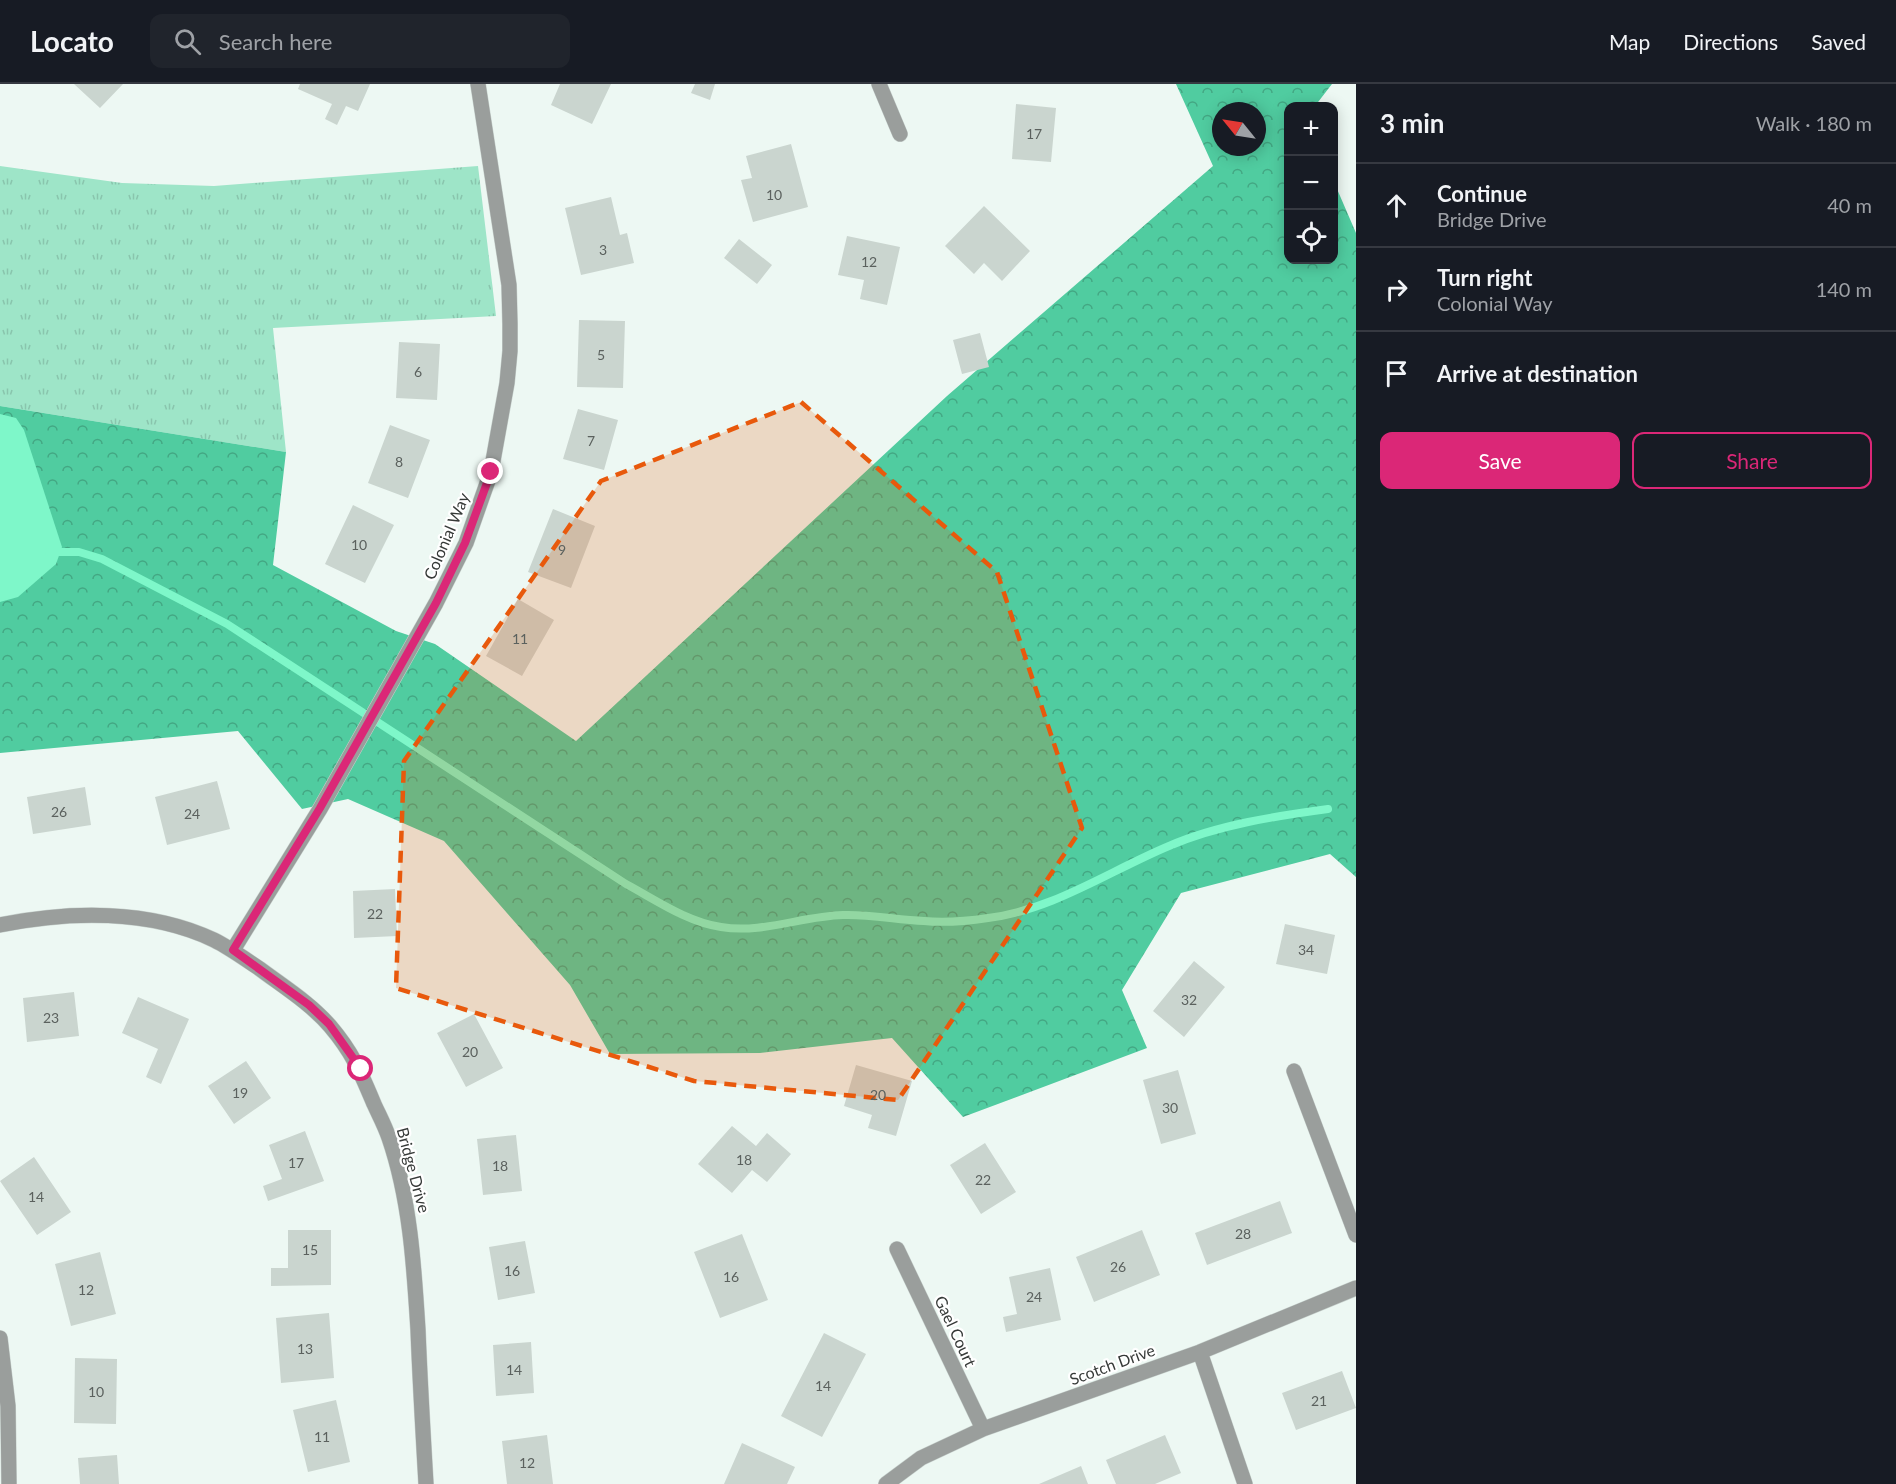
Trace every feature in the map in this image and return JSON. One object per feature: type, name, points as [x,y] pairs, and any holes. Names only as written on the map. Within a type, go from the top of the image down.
[{"type":"street","name":"Colonial Way","points":[[233,950],[320,808],[436,603],[465,543],[491,472],[503,411],[510,351],[508,285],[478,84]]},
{"type":"street","points":[[879,84],[900,134]]},
{"type":"street","name":"Bridge Drive","points":[[0,926],[34,918],[59,916],[124,918],[155,922],[189,931],[233,950],[309,1005],[329,1024],[361,1069],[389,1138],[407,1212],[414,1268],[426,1484]]},
{"type":"street","points":[[1294,1071],[1356,1235]]},
{"type":"street","name":"Gael Court","points":[[897,1249],[983,1429]]},
{"type":"street","name":"Scotch Drive","points":[[886,1484],[921,1458],[983,1429],[1200,1352],[1356,1288]]},
{"type":"street","points":[[0,1338],[8,1406],[9,1484]]},
{"type":"street","points":[[1200,1352],[1245,1484]]},
{"type":"highlighted area","points":[[801,402],[997,572],[1082,828],[898,1100],[694,1081],[396,988],[404,761],[601,481]]},
{"type":"green space","points":[[1176,84],[1332,84],[1318,102],[1284,102],[1284,264],[1338,264],[1338,191],[1356,233],[1356,877],[1330,854],[1181,893],[1122,990],[1147,1048],[963,1117],[892,1038],[760,1053],[610,1054],[570,985],[444,841],[348,799],[302,809],[238,731],[0,753],[0,406],[286,452],[273,565],[396,631],[435,644],[576,741],[947,396],[1213,166]]},
{"type":"green space","points":[[0,166],[122,183],[214,186],[478,166],[496,316],[273,328],[286,452],[0,406]]},
{"type":"shaded area","points":[[0,414],[16,418],[24,430],[62,547],[56,564],[18,597],[0,602]]},
{"type":"building","points":[[74,84],[123,84],[100,108]]},
{"type":"building","points":[[300,84],[370,84],[358,111],[346,106],[337,125],[325,119],[332,104],[298,89]]},
{"type":"building","points":[[560,84],[611,84],[592,124],[551,105]]},
{"type":"building","points":[[695,84],[715,84],[710,100],[691,93]]},
{"type":"building","points":[[1016,104],[1056,108],[1051,162],[1012,159]]},
{"type":"building","points":[[791,144],[808,207],[753,222],[741,180],[752,178],[746,156]]},
{"type":"building","points":[[611,197],[620,235],[627,233],[634,263],[581,275],[565,208]]},
{"type":"building","points":[[984,206],[1030,251],[1002,281],[984,263],[974,274],[945,246]]},
{"type":"building","points":[[847,236],[900,247],[887,305],[860,299],[864,280],[838,275]]},
{"type":"building","points":[[739,239],[772,265],[757,284],[724,258]]},
{"type":"building","points":[[579,320],[625,321],[623,388],[577,387]]},
{"type":"building","points":[[980,333],[989,367],[962,374],[953,340]]},
{"type":"building","points":[[399,342],[440,344],[437,400],[396,398]]},
{"type":"building","points":[[578,409],[618,420],[604,470],[563,459]]},
{"type":"building","points":[[390,425],[430,440],[408,498],[368,483]]},
{"type":"building","points":[[353,505],[394,525],[365,583],[325,564]]},
{"type":"building","points":[[553,509],[595,526],[571,588],[528,572]]},
{"type":"building","points":[[518,599],[554,620],[522,676],[486,656]]},
{"type":"building","points":[[217,781],[230,829],[167,845],[155,797]]},
{"type":"building","points":[[85,787],[91,825],[33,834],[27,797]]},
{"type":"building","points":[[395,889],[397,936],[354,938],[353,891]]},
{"type":"building","points":[[1285,924],[1335,935],[1327,974],[1276,964]]},
{"type":"building","points":[[1194,961],[1225,987],[1184,1037],[1153,1011]]},
{"type":"building","points":[[74,992],[79,1036],[27,1042],[23,998]]},
{"type":"building","points":[[138,997],[189,1019],[161,1084],[146,1077],[158,1049],[122,1033]]},
{"type":"building","points":[[474,1014],[503,1068],[466,1087],[437,1033]]},
{"type":"building","points":[[246,1061],[271,1098],[234,1124],[208,1086]]},
{"type":"building","points":[[856,1065],[912,1081],[896,1136],[868,1128],[872,1115],[844,1106]]},
{"type":"building","points":[[1178,1070],[1196,1134],[1161,1144],[1143,1080]]},
{"type":"building","points":[[732,1126],[756,1146],[767,1133],[791,1154],[767,1182],[752,1170],[732,1193],[698,1164]]},
{"type":"building","points":[[305,1131],[324,1181],[268,1201],[263,1186],[282,1179],[269,1145]]},
{"type":"building","points":[[516,1135],[522,1191],[483,1195],[477,1139]]},
{"type":"building","points":[[985,1143],[1016,1192],[981,1214],[950,1165]]},
{"type":"building","points":[[34,1157],[71,1212],[37,1235],[0,1181]]},
{"type":"building","points":[[1280,1201],[1292,1233],[1207,1265],[1195,1233]]},
{"type":"building","points":[[288,1230],[331,1230],[331,1285],[271,1286],[271,1268],[288,1268]]},
{"type":"building","points":[[1142,1230],[1160,1275],[1094,1302],[1076,1257]]},
{"type":"building","points":[[742,1234],[768,1300],[720,1318],[694,1252]]},
{"type":"building","points":[[525,1241],[535,1293],[498,1300],[489,1247]]},
{"type":"building","points":[[100,1252],[116,1314],[71,1326],[55,1264]]},
{"type":"building","points":[[1050,1268],[1061,1320],[1006,1332],[1003,1317],[1017,1314],[1009,1277]]},
{"type":"building","points":[[329,1313],[334,1378],[281,1383],[276,1318]]},
{"type":"building","points":[[824,1333],[866,1354],[822,1437],[781,1416]]},
{"type":"building","points":[[531,1342],[534,1393],[496,1396],[493,1345]]},
{"type":"building","points":[[75,1358],[117,1359],[116,1424],[74,1423]]},
{"type":"building","points":[[1342,1371],[1356,1408],[1296,1430],[1282,1393]]},
{"type":"building","points":[[336,1400],[350,1462],[308,1472],[293,1410]]},
{"type":"building","points":[[547,1435],[553,1484],[507,1484],[502,1441]]},
{"type":"building","points":[[1165,1435],[1181,1473],[1155,1484],[1116,1484],[1106,1460]]},
{"type":"building","points":[[742,1443],[795,1467],[787,1484],[724,1484]]},
{"type":"building","points":[[117,1455],[119,1484],[80,1484],[78,1458]]},
{"type":"building","points":[[1081,1466],[1088,1484],[1039,1484]]},
{"type":"waterway","points":[[49,552],[79,552],[102,559],[227,624],[626,884],[684,915],[721,927],[736,929],[767,927],[812,918],[843,915],[940,922],[1012,914],[1058,898],[1169,846],[1207,832],[1247,822],[1328,809]]},
{"type":"route","points":[[361,1069],[329,1024],[309,1005],[233,950],[320,808],[436,603],[465,543],[491,472]]}]
